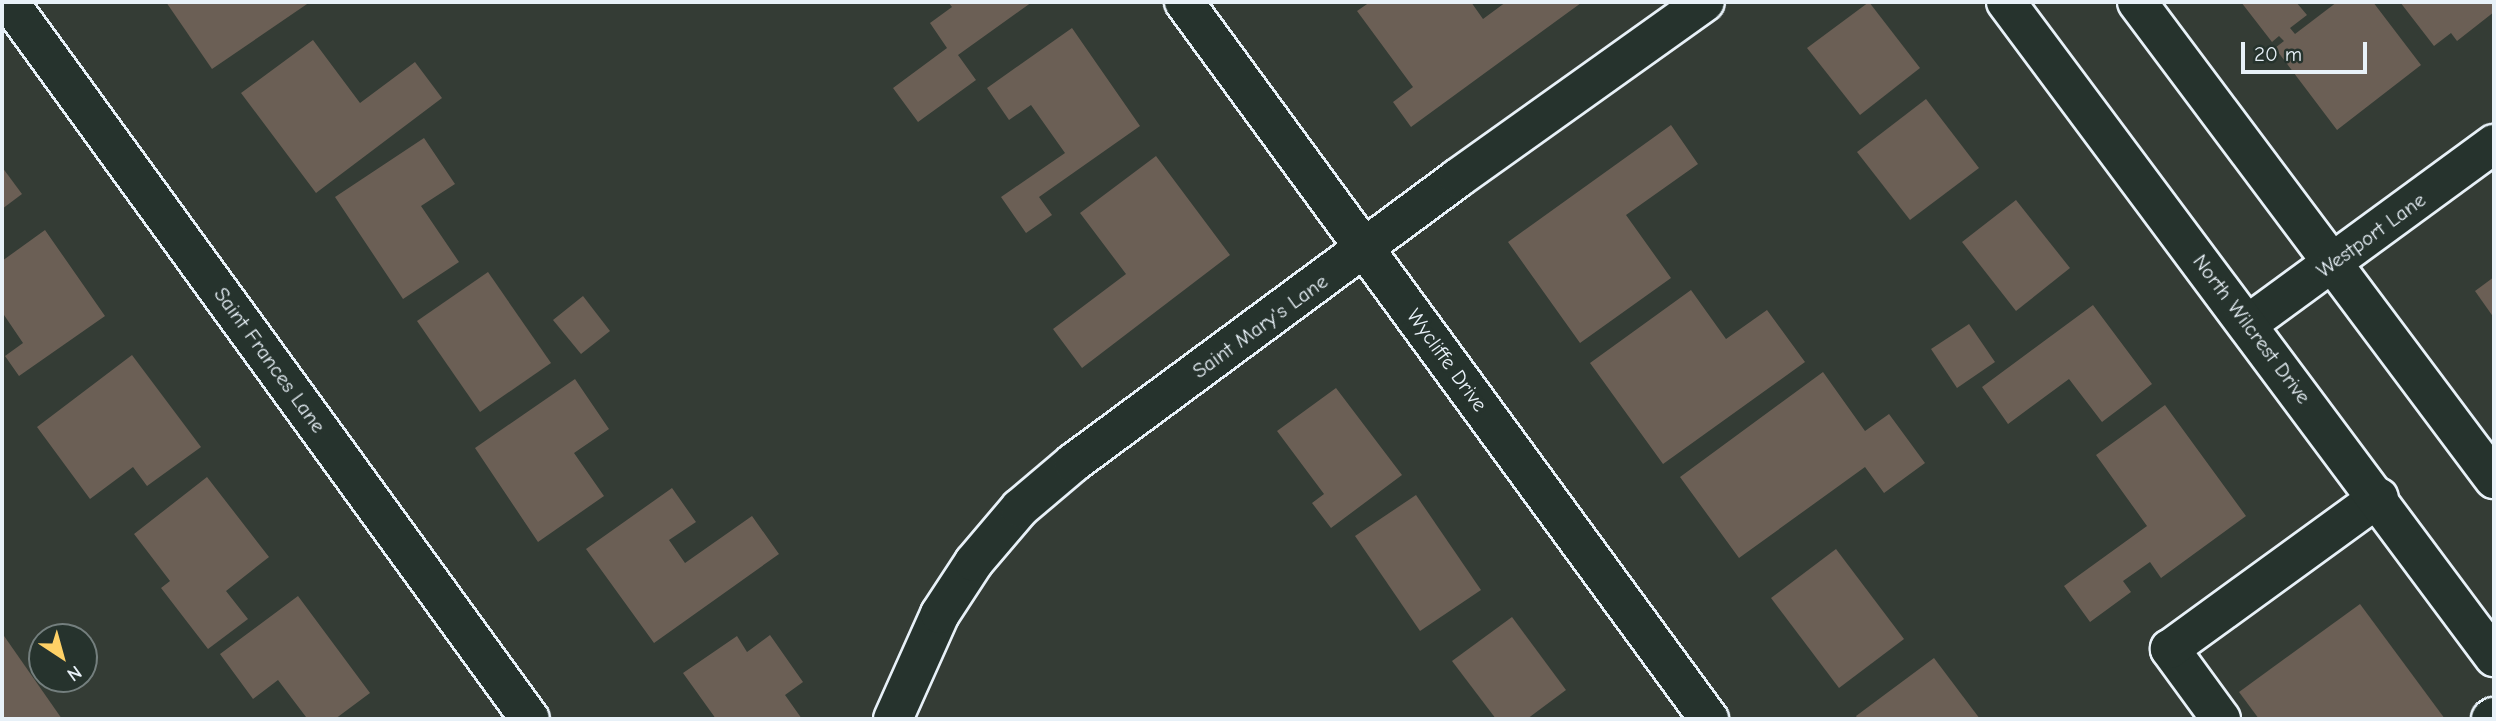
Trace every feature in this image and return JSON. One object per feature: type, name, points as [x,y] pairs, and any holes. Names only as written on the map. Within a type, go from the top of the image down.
[{"type":"street","name":"Saint Frances Lane","points":[[9,2],[530,719]]},
{"type":"street","name":"Wycliffe Drive","points":[[1184,2],[1709,719]]},
{"type":"street","name":"Saint Mary's Lane","points":[[893,719],[940,614],[974,562],[1020,508],[1073,463],[1705,2]]},
{"type":"street","name":"North Wilcrest Drive","points":[[2006,2],[2379,498],[2494,657]]},
{"type":"street","points":[[2137,2],[2494,479]]},
{"type":"street","name":"Westport Lane","points":[[2248,324],[2494,144]]},
{"type":"street","points":[[2221,719],[2170,649],[2379,498]]},
{"type":"building","points":[[166,2],[310,2],[212,69]]},
{"type":"building","points":[[948,2],[1032,2],[958,55],[976,80],[918,122],[893,88],[947,48],[930,23],[952,7]]},
{"type":"building","points":[[1370,2],[1471,2],[1483,19],[1506,2],[1581,3],[1411,127],[1393,102],[1413,87],[1357,11]]},
{"type":"building","points":[[1869,2],[1920,68],[1860,115],[1807,48]]},
{"type":"building","points":[[2241,2],[2296,2],[2307,15],[2290,28],[2295,34],[2337,2],[2373,2],[2421,65],[2337,130],[2275,48],[2284,41],[2279,36],[2272,42]]},
{"type":"building","points":[[2400,2],[2494,2],[2494,12],[2457,41],[2451,33],[2434,46]]},
{"type":"building","points":[[1072,28],[1140,126],[1039,197],[1052,215],[1026,233],[1001,197],[1065,153],[1031,105],[1009,120],[987,88]]},
{"type":"building","points":[[313,40],[360,103],[415,62],[442,98],[316,193],[241,93]]},
{"type":"building","points":[[1926,99],[1979,168],[1910,220],[1857,152]]},
{"type":"building","points":[[1671,125],[1698,164],[1626,215],[1671,278],[1580,343],[1508,242]]},
{"type":"building","points":[[424,138],[455,184],[421,206],[459,262],[403,299],[335,197]]},
{"type":"building","points":[[1156,156],[1230,255],[1082,368],[1053,329],[1126,274],[1080,213]]},
{"type":"building","points":[[2,167],[22,194],[2,209]]},
{"type":"building","points":[[2016,200],[2070,268],[2016,311],[1962,242]]},
{"type":"building","points":[[45,230],[105,316],[19,376],[5,356],[23,343],[2,312],[2,261]]},
{"type":"building","points":[[488,272],[551,363],[480,412],[417,321]]},
{"type":"building","points":[[2494,277],[2494,318],[2475,291]]},
{"type":"building","points":[[1691,290],[1726,339],[1767,310],[1805,362],[1663,464],[1590,363]]},
{"type":"building","points":[[583,296],[610,331],[581,354],[553,320]]},
{"type":"building","points":[[2093,305],[2152,384],[2102,422],[2069,379],[2008,424],[1982,387]]},
{"type":"building","points":[[1969,324],[1995,362],[1957,388],[1931,349]]},
{"type":"building","points":[[132,355],[201,447],[147,486],[133,467],[90,499],[37,427]]},
{"type":"building","points":[[1823,372],[1865,431],[1889,414],[1925,463],[1884,493],[1865,467],[1739,558],[1680,477]]},
{"type":"building","points":[[575,379],[609,429],[574,453],[604,496],[538,542],[475,448]]},
{"type":"building","points":[[1336,388],[1402,475],[1331,528],[1312,503],[1324,494],[1277,431]]},
{"type":"building","points":[[2165,405],[2246,516],[2161,578],[2150,562],[2123,581],[2131,592],[2090,622],[2064,586],[2147,526],[2096,455]]},
{"type":"building","points":[[207,477],[269,557],[226,591],[248,619],[208,649],[161,588],[170,581],[134,534]]},
{"type":"building","points":[[672,488],[696,522],[669,540],[685,563],[752,516],[779,554],[654,643],[586,549]]},
{"type":"building","points":[[1416,495],[1481,590],[1420,631],[1355,536]]},
{"type":"building","points":[[1836,549],[1904,639],[1839,688],[1771,598]]},
{"type":"building","points":[[298,596],[370,693],[335,719],[302,719],[306,717],[278,680],[253,699],[220,654]]},
{"type":"building","points":[[2360,604],[2445,719],[2259,719],[2239,692]]},
{"type":"building","points":[[1512,617],[1566,690],[1527,719],[1496,719],[1452,661]]},
{"type":"building","points":[[2,633],[28,670],[28,693],[44,693],[62,719],[2,719]]},
{"type":"building","points":[[770,635],[803,682],[785,695],[802,719],[716,719],[683,673],[737,636],[747,652]]},
{"type":"building","points":[[1934,658],[1980,719],[1858,719],[1856,716]]}]
